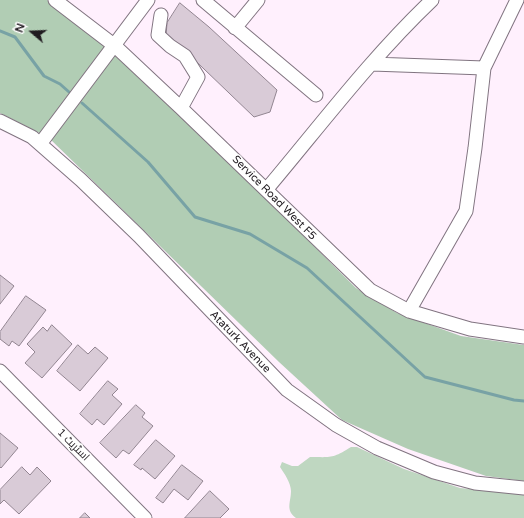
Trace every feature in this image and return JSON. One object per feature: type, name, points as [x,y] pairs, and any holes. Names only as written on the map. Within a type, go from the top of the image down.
[{"type":"street","name":"Service Road West F5","points":[[55,0],[115,46],[370,290],[409,311],[470,329],[524,337]]},
{"type":"street","points":[[40,144],[115,46],[148,0]]},
{"type":"street","points":[[203,0],[316,95]]},
{"type":"street","points":[[235,28],[258,0]]},
{"type":"street","points":[[266,190],[372,64],[414,17],[432,0]]},
{"type":"street","points":[[409,311],[466,211],[484,68],[517,0]]},
{"type":"street","points":[[161,15],[158,35],[170,46],[185,56],[198,77],[181,108]]},
{"type":"street","points":[[372,64],[484,68]]},
{"type":"street","name":"Ataturk Avenue","points":[[0,120],[32,137],[81,180],[139,236],[287,390],[336,425],[377,448],[434,472],[475,483],[524,488]]},
{"type":"street","name":"اسٹریٹ 1","points":[[0,371],[145,518]]},
{"type":"green space","points":[[0,0],[47,0],[108,41],[356,288],[397,313],[461,336],[524,345],[524,481],[486,476],[408,449],[342,420],[279,362],[49,138],[0,113]]},
{"type":"green space","points":[[351,447],[357,447],[404,469],[460,488],[524,494],[524,518],[296,518],[291,512],[289,506],[291,488],[280,467],[282,462],[292,466],[298,466],[310,457],[323,457],[340,454]]},
{"type":"building","points":[[180,3],[209,27],[277,90],[270,112],[254,117],[179,45],[166,36],[167,23]]},
{"type":"building","points":[[0,275],[14,286],[0,304]]},
{"type":"building","points":[[26,296],[46,310],[19,346],[12,341],[9,346],[0,339],[0,332]]},
{"type":"building","points":[[52,325],[72,344],[42,378],[25,363],[35,352],[27,344],[43,327],[47,331]]},
{"type":"building","points":[[78,345],[88,354],[95,347],[108,358],[80,391],[57,371]]},
{"type":"building","points":[[108,381],[118,389],[112,395],[122,404],[104,425],[97,419],[92,425],[80,414]]},
{"type":"building","points":[[136,405],[145,413],[142,417],[153,426],[129,454],[123,450],[116,458],[100,443]]},
{"type":"building","points":[[0,433],[18,448],[1,468],[0,467]]},
{"type":"building","points":[[156,440],[175,456],[155,479],[142,468],[141,470],[134,465]]},
{"type":"building","points":[[182,465],[203,481],[188,500],[174,489],[163,503],[156,498]]},
{"type":"building","points":[[22,467],[30,475],[37,467],[51,481],[19,514],[4,500],[0,504],[0,490]]},
{"type":"building","points":[[210,491],[229,509],[220,518],[185,518]]},
{"type":"building","points":[[85,513],[90,518],[80,518]]},
{"type":"waterway","points":[[0,31],[15,37],[44,76],[60,84],[69,92]]},
{"type":"waterway","points":[[82,103],[148,162],[195,217],[250,234],[307,268],[425,377],[514,400],[524,401]]}]
